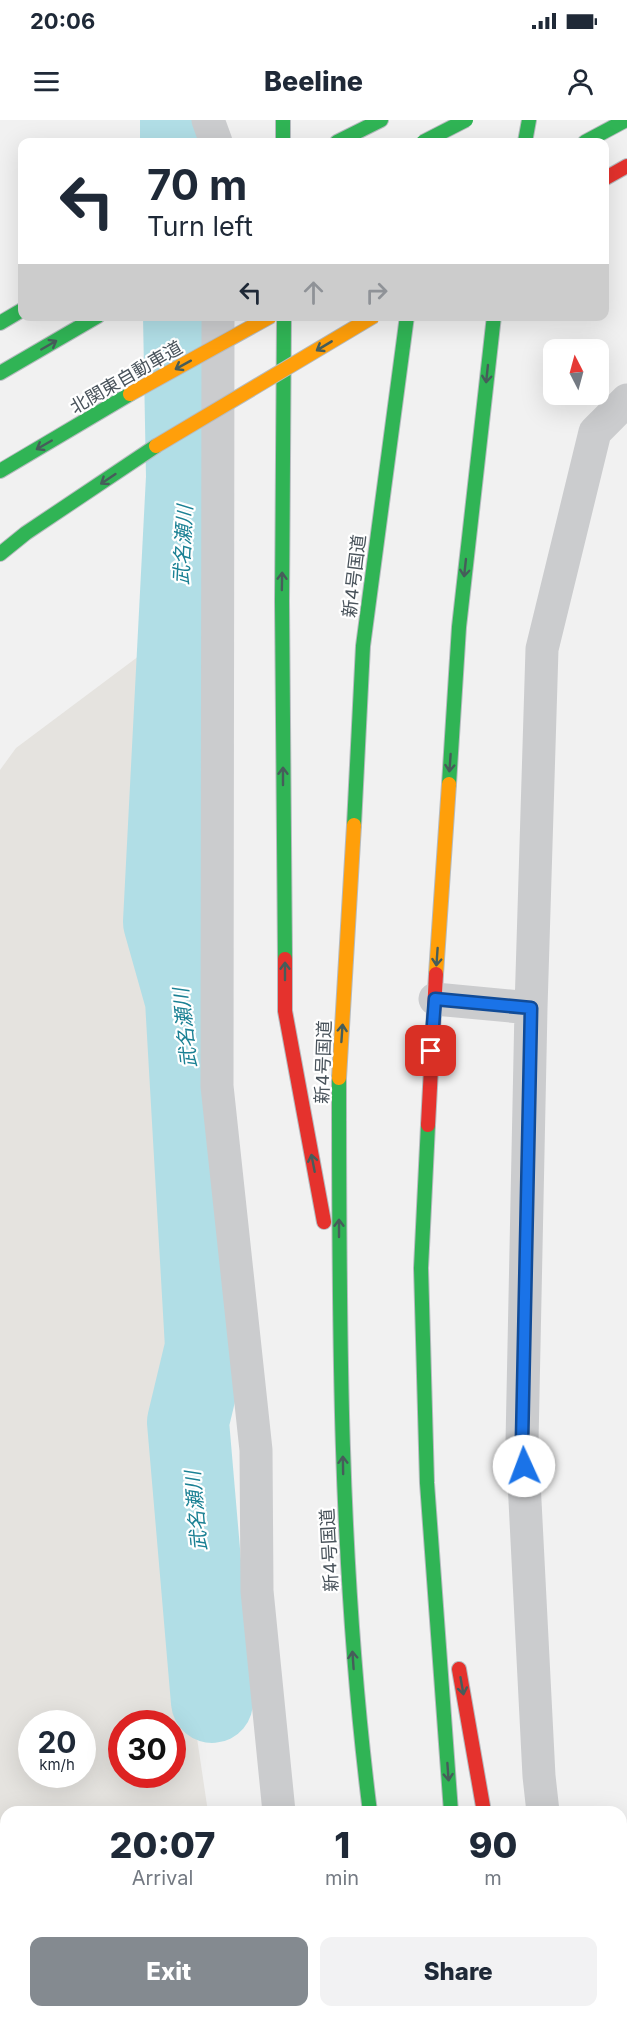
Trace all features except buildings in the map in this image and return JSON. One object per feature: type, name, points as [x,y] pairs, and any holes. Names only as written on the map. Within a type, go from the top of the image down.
[{"type":"highway","points":[[283,120],[283,138]]},
{"type":"highway","points":[[345,138],[381,120]]},
{"type":"highway","points":[[434,138],[436,120]]},
{"type":"highway","points":[[431,138],[466,120]]},
{"type":"highway","points":[[526,138],[529,120]]},
{"type":"highway","points":[[592,138],[626,120]]},
{"type":"highway","points":[[609,176],[627,166]]},
{"type":"highway","points":[[0,323],[18,312]]},
{"type":"highway","points":[[0,373],[89,321]]},
{"type":"highway","name":"北関東自動車道","points":[[0,471],[130,394],[262,321]]},
{"type":"highway","points":[[284,321],[282,613],[285,1011],[339,1303]]},
{"type":"highway","points":[[0,555],[26,533],[156,446],[366,321]]},
{"type":"highway","name":"新4号国道","points":[[369,1806],[358,1718],[346,1554],[339,1303],[339,1077],[363,646],[406,321]]},
{"type":"highway","points":[[451,1806],[427,1484],[421,1268],[435,999],[459,627],[493,321]]},
{"type":"highway","points":[[427,1484],[452,1624]]},
{"type":"highway","points":[[458,1659],[483,1806]]},
{"type":"highway","points":[[354,1788],[358,1718]]},
{"type":"street","points":[[208,120],[215,138]]},
{"type":"street","points":[[218,321],[217,1086],[256,1450],[257,1591],[278,1806]]},
{"type":"street","points":[[542,1806],[522,1442],[531,1008],[542,649],[595,432],[627,400]]},
{"type":"street","points":[[435,999],[531,1008]]},
{"type":"shaded area","points":[[155,644],[151,931],[193,1711],[207,1806],[0,1806],[0,770],[16,748]]},
{"type":"waterway","name":"武名瀬川","points":[[181,120],[181,138]]},
{"type":"waterway","name":"武名瀬川","points":[[184,321],[187,477],[164,922],[186,1000],[206,1347],[188,1422],[212,1702]]},
{"type":"traffic: fast","points":[[283,120],[283,138]]},
{"type":"traffic: fast","points":[[345,138],[381,120]]},
{"type":"traffic: fast","points":[[431,138],[466,120]]},
{"type":"traffic: fast","points":[[526,138],[529,120]]},
{"type":"traffic: fast","points":[[592,138],[626,120]]},
{"type":"traffic: fast","points":[[0,323],[18,312]]},
{"type":"traffic: fast","points":[[0,373],[89,321]]},
{"type":"traffic: fast","points":[[284,321],[282,601],[285,959]]},
{"type":"traffic: fast","points":[[354,825],[363,646],[406,321]]},
{"type":"traffic: fast","points":[[449,784],[459,627],[493,321]]},
{"type":"traffic: fast","points":[[0,471],[130,394]]},
{"type":"traffic: fast","points":[[0,554],[26,533],[156,446]]},
{"type":"traffic: fast","points":[[339,1078],[339,1262],[343,1445],[352,1629],[369,1806]]},
{"type":"traffic: fast","points":[[428,1125],[421,1268],[427,1483],[451,1806]]},
{"type":"traffic: slow","points":[[130,394],[262,321]]},
{"type":"traffic: slow","points":[[156,446],[366,321]]},
{"type":"traffic: slow","points":[[436,974],[449,784]]},
{"type":"traffic: slow","points":[[339,1078],[354,825]]},
{"type":"traffic: jam","points":[[609,176],[627,166]]},
{"type":"traffic: jam","points":[[285,959],[285,1011],[324,1222]]},
{"type":"traffic: jam","points":[[428,1125],[436,974]]},
{"type":"traffic: jam","points":[[459,1669],[483,1806]]},
{"type":"route","points":[[431,1051],[435,999],[531,1008],[522,1442],[524,1466]]}]
